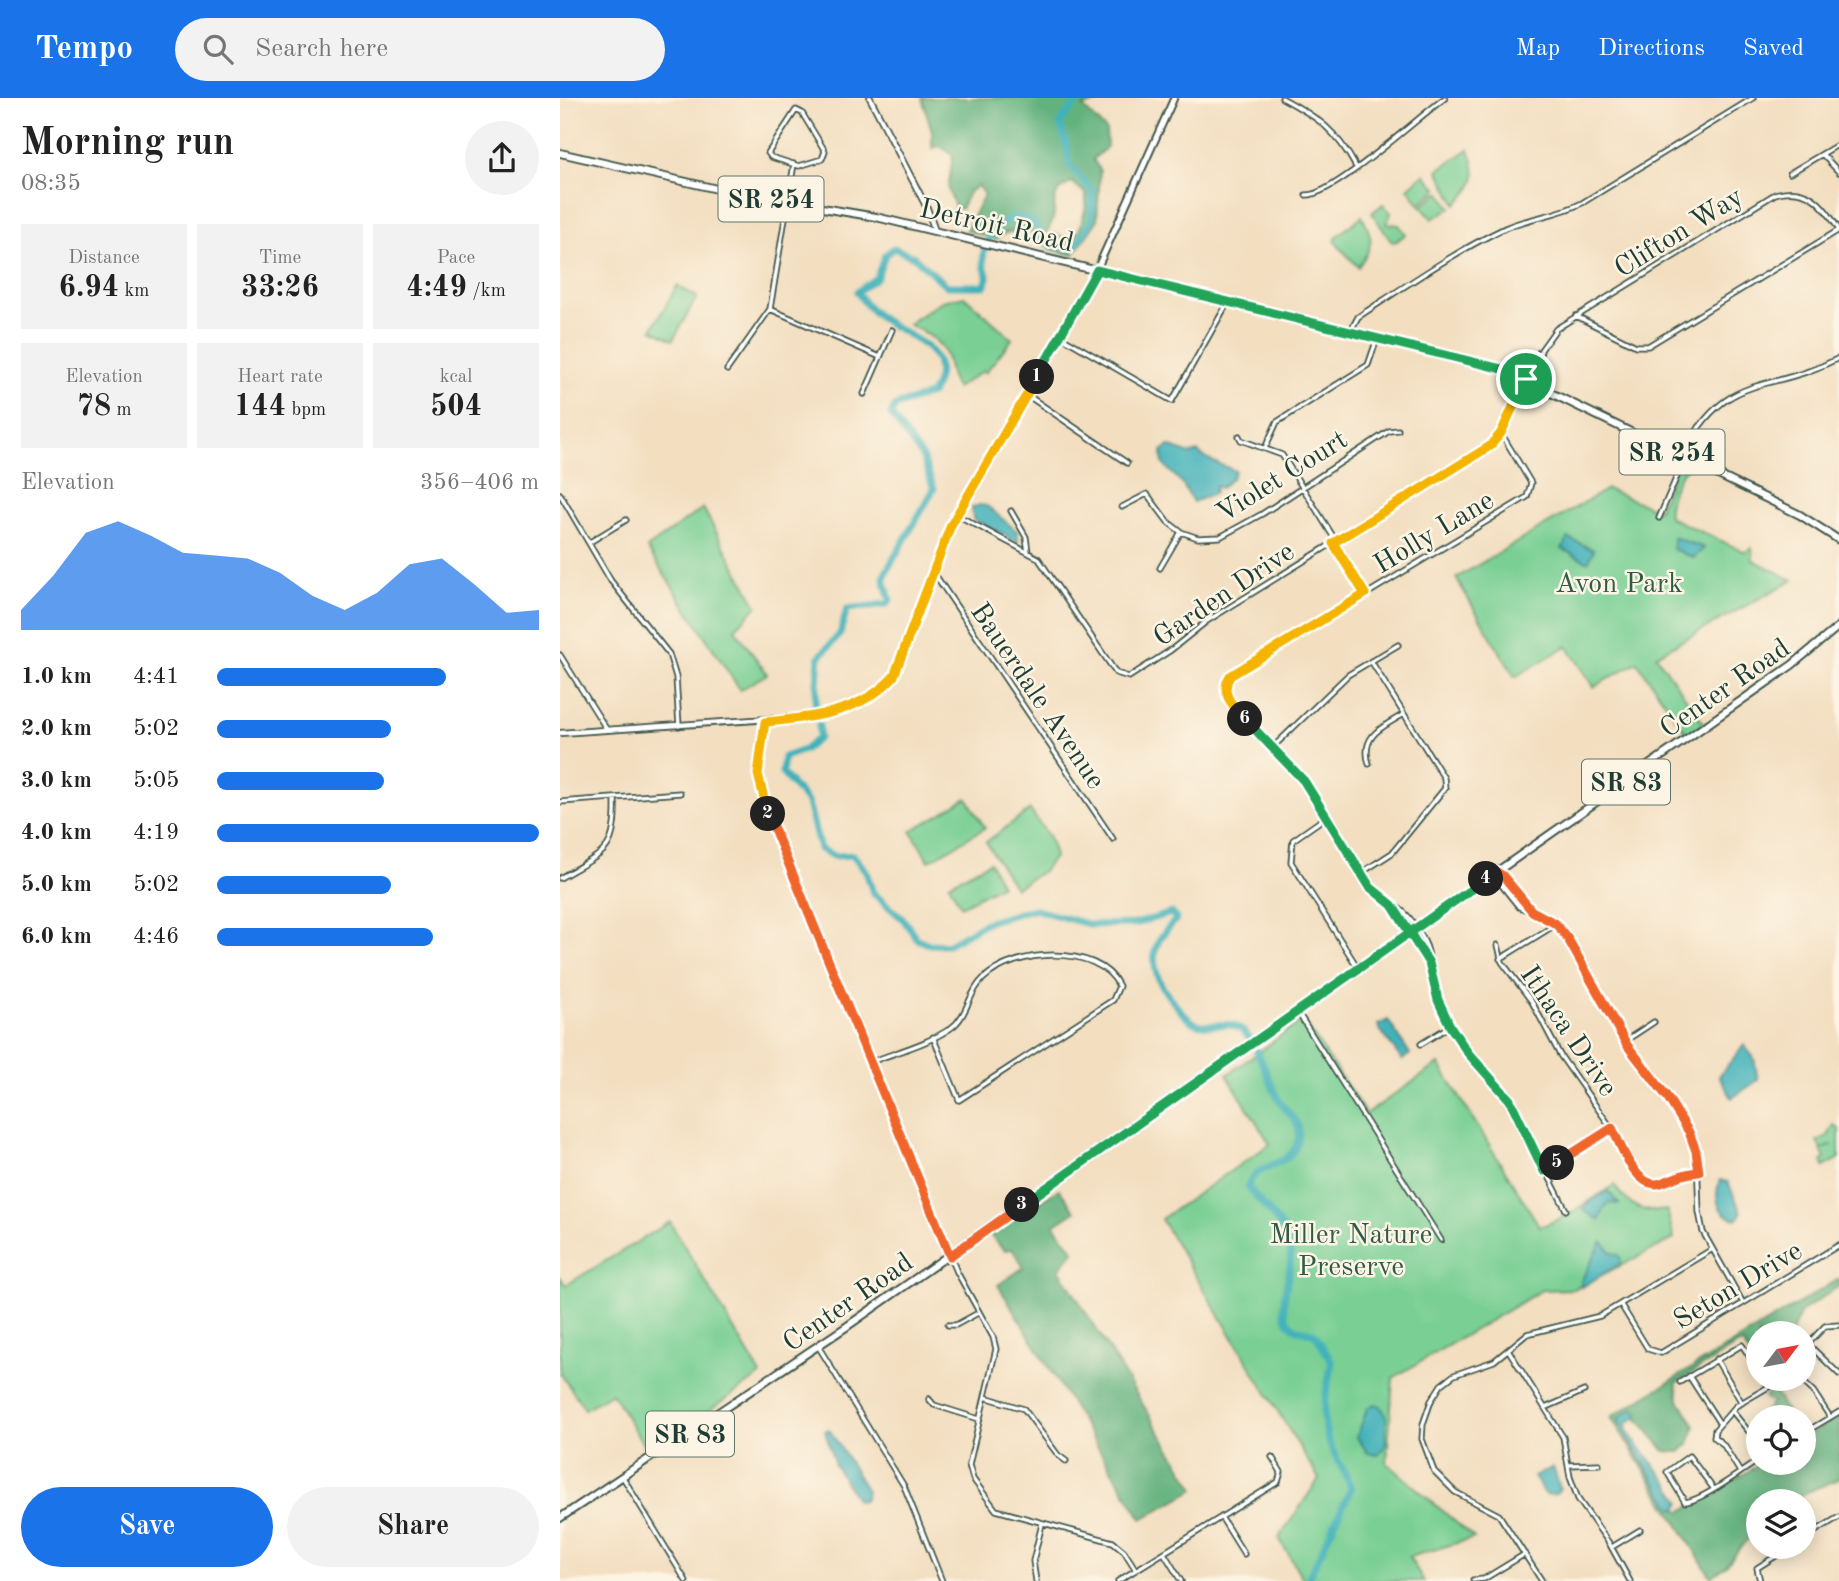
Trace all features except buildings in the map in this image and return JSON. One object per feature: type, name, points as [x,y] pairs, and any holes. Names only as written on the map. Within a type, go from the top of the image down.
[{"type":"main road","points":[[1097,270],[1174,98]]},
{"type":"main road","name":"Detroit Road","points":[[560,153],[684,183],[935,231],[1502,369],[1685,456],[1800,515],[1839,540]]},
{"type":"main road","name":"Center Road","points":[[560,1518],[624,1479],[950,1256],[1244,1047],[1498,873],[1793,665],[1839,626]]},
{"type":"street","points":[[870,98],[927,208],[935,231]]},
{"type":"street","points":[[1282,98],[1328,126],[1343,143],[1356,167]]},
{"type":"street","points":[[1306,195],[1317,194],[1356,167],[1445,98]]},
{"type":"street","points":[[1350,332],[1358,317],[1491,236],[1517,224],[1561,213],[1582,203],[1753,98]]},
{"type":"street","points":[[799,110],[825,154],[819,161],[794,164],[771,157],[768,150],[793,112],[799,110]]},
{"type":"street","points":[[1790,173],[1839,144]]},
{"type":"street","points":[[1822,154],[1839,172]]},
{"type":"street","points":[[727,370],[770,309],[794,164]]},
{"type":"street","name":"Clifton Way","points":[[1526,379],[1530,371],[1528,368],[1552,331],[1779,193],[1798,192],[1815,198],[1826,209],[1839,230]]},
{"type":"street","points":[[1576,316],[1636,346],[1648,346],[1839,230]]},
{"type":"street","points":[[560,733],[765,722],[840,710],[875,693],[889,682],[894,676],[957,515],[1097,270]]},
{"type":"street","points":[[1060,336],[1172,401],[1228,302]]},
{"type":"street","points":[[770,309],[880,357]]},
{"type":"street","points":[[864,394],[892,330]]},
{"type":"street","points":[[1265,448],[1277,422],[1368,365],[1377,338]]},
{"type":"street","points":[[1659,518],[1685,456],[1684,451],[1710,411],[1730,394],[1802,374],[1839,358]]},
{"type":"street","name":"Garden Drive","points":[[1028,552],[1038,558],[1114,671],[1125,678],[1138,673],[1203,623],[1490,446],[1501,433],[1526,379]]},
{"type":"street","points":[[1027,395],[1127,463]]},
{"type":"street","name":"Violet Court","points":[[1181,532],[1202,539],[1225,536],[1388,431],[1398,430]]},
{"type":"street","name":"Holly Lane","points":[[1272,748],[1230,701],[1226,693],[1226,683],[1234,674],[1529,495],[1531,483],[1501,433]]},
{"type":"street","points":[[1238,436],[1241,440],[1282,456],[1365,594]]},
{"type":"street","points":[[560,494],[611,581],[669,654],[676,677],[679,726]]},
{"type":"street","points":[[1122,507],[1147,494],[1168,522],[1181,532],[1160,568]]},
{"type":"street","points":[[1011,511],[1024,535],[1028,552]]},
{"type":"street","points":[[957,515],[1012,547],[1028,552]]},
{"type":"street","points":[[590,542],[626,520]]},
{"type":"street","name":"Bauerdale Avenue","points":[[933,572],[1113,839]]},
{"type":"street","points":[[1398,645],[1344,678],[1272,748],[1304,781],[1373,891],[1401,909],[1429,963]]},
{"type":"street","points":[[560,655],[607,730]]},
{"type":"street","points":[[1361,873],[1395,850],[1445,788],[1444,778],[1371,661]]},
{"type":"street","points":[[1369,764],[1365,749],[1368,739],[1404,714]]},
{"type":"street","points":[[765,722],[758,774],[764,805],[950,1256],[993,1337],[996,1349],[969,1459],[973,1479],[996,1510],[1113,1542],[1124,1551],[1136,1570]]},
{"type":"street","points":[[560,802],[680,793]]},
{"type":"street","points":[[560,878],[601,853],[610,844],[616,830],[615,799]]},
{"type":"street","points":[[1326,817],[1293,839],[1292,862],[1358,968]]},
{"type":"street","points":[[1498,873],[1532,911],[1556,924],[1587,971],[1625,1041],[1689,1132],[1696,1151],[1699,1172],[1699,1219],[1711,1250],[1743,1303]]},
{"type":"street","points":[[1392,905],[1427,948],[1438,1000],[1450,1026],[1468,1053],[1510,1100],[1566,1210]]},
{"type":"street","name":"Ithaca Drive","points":[[1500,959],[1556,924]]},
{"type":"street","name":"Ithaca Drive","points":[[1498,945],[1500,959],[1532,1002],[1560,1055],[1612,1128],[1636,1171],[1646,1181],[1661,1183],[1679,1174],[1699,1172]]},
{"type":"street","points":[[871,1062],[933,1037],[960,1020],[975,989],[991,972],[1023,958],[1046,954],[1093,964],[1107,971],[1118,983],[1117,996],[959,1100],[933,1037]]},
{"type":"street","points":[[1297,1011],[1441,1240]]},
{"type":"street","points":[[1625,1041],[1654,1022]]},
{"type":"street","points":[[1421,1044],[1450,1026]]},
{"type":"street","points":[[1544,1171],[1612,1128]]},
{"type":"street","name":"Seton Drive","points":[[1620,1305],[1648,1349],[1654,1353],[1664,1352],[1839,1245]]},
{"type":"street","points":[[1542,1581],[1499,1515],[1455,1492],[1439,1479],[1429,1462],[1422,1439],[1426,1412],[1441,1385],[1464,1370],[1494,1361],[1534,1331],[1600,1316],[1711,1250]]},
{"type":"street","points":[[948,1325],[956,1325],[978,1313]]},
{"type":"street","points":[[1816,1335],[1825,1326],[1839,1325]]},
{"type":"street","points":[[1680,1382],[1742,1345],[1746,1351]]},
{"type":"street","points":[[818,1346],[904,1486],[942,1581]]},
{"type":"street","points":[[1509,1351],[1563,1437],[1578,1499],[1612,1547],[1630,1581]]},
{"type":"street","points":[[1816,1354],[1839,1374]]},
{"type":"street","points":[[1716,1359],[1742,1403]]},
{"type":"street","points":[[1689,1376],[1720,1424]]},
{"type":"street","points":[[1545,1408],[1566,1396],[1584,1391]]},
{"type":"street","points":[[1740,1472],[1723,1444],[1714,1437],[1714,1430],[1732,1411],[1762,1391]]},
{"type":"street","points":[[1813,1391],[1830,1417]]},
{"type":"street","points":[[985,1396],[1024,1409],[1058,1455],[1066,1461]]},
{"type":"street","points":[[929,1399],[934,1405],[979,1419]]},
{"type":"street","points":[[1732,1411],[1746,1428]]},
{"type":"street","points":[[1816,1426],[1839,1412]]},
{"type":"street","points":[[1713,1488],[1689,1456],[1667,1472],[1685,1502],[1713,1488],[1746,1469]]},
{"type":"street","points":[[1118,1581],[1279,1481],[1281,1471],[1272,1457]]},
{"type":"street","points":[[1569,1465],[1599,1464]]},
{"type":"street","points":[[624,1479],[686,1581]]},
{"type":"street","points":[[1221,1517],[1244,1554]]},
{"type":"street","points":[[1816,1531],[1839,1517]]},
{"type":"street","points":[[1036,1581],[1033,1561],[1042,1524]]},
{"type":"street","points":[[1612,1547],[1640,1530]]},
{"type":"street","points":[[1164,1553],[1181,1581]]},
{"type":"street","points":[[1473,1580],[1484,1579],[1525,1554]]},
{"type":"street","points":[[1760,1581],[1757,1567],[1770,1559]]},
{"type":"green space","points":[[922,98],[1110,98],[1083,107],[1106,130],[1107,147],[1093,159],[1100,171],[1097,221],[1073,255],[1049,249],[1054,234],[1066,238],[1079,231],[1086,206],[1086,194],[1072,182],[1056,195],[1054,217],[1040,245],[1029,230],[1005,233],[996,240],[966,230],[984,195],[978,186],[969,192],[961,209],[955,207],[948,189],[953,155],[940,146],[932,148],[932,131]]},
{"type":"green space","points":[[1469,149],[1474,166],[1474,180],[1456,204],[1438,170]]},
{"type":"green space","points":[[1424,174],[1438,189],[1419,204],[1408,188]]},
{"type":"green space","points":[[1441,193],[1451,208],[1432,219],[1421,206]]},
{"type":"green space","points":[[1383,204],[1391,213],[1387,224],[1399,225],[1406,234],[1395,242],[1391,241],[1372,213]]},
{"type":"green space","points":[[1362,216],[1369,231],[1370,242],[1358,267],[1335,242],[1337,236]]},
{"type":"green space","points":[[677,286],[697,297],[673,340],[652,329]]},
{"type":"green space","points":[[964,296],[1012,339],[985,373],[983,371],[956,388],[940,345],[908,324],[942,301]]},
{"type":"green space","name":"Avon Park","points":[[1676,461],[1690,466],[1681,475],[1674,489],[1669,504],[1669,517],[1745,552],[1752,548],[1753,560],[1793,580],[1656,655],[1704,724],[1688,735],[1637,662],[1594,687],[1567,646],[1515,677],[1456,578],[1607,489],[1658,510],[1675,470]]},
{"type":"green space","points":[[703,508],[757,606],[735,629],[767,674],[740,690],[647,548]]},
{"type":"green space","points":[[967,798],[985,828],[929,861],[911,831]]},
{"type":"green space","points":[[1030,810],[1049,837],[1055,856],[1043,871],[1015,888],[986,842]]},
{"type":"green space","points":[[990,862],[1001,885],[961,906],[949,884]]},
{"type":"green space","name":"Miller Nature Preserve","points":[[1303,1020],[1366,1114],[1439,1064],[1540,1227],[1568,1215],[1614,1185],[1636,1207],[1650,1211],[1667,1210],[1674,1239],[1574,1289],[1542,1290],[1393,1378],[1387,1463],[1474,1538],[1409,1557],[1424,1581],[1304,1581],[1279,1538],[1319,1479],[1161,1219],[1270,1144],[1227,1075]]},
{"type":"green space","points":[[1834,1125],[1839,1129],[1839,1159],[1824,1167],[1822,1161],[1825,1159],[1821,1150],[1833,1145],[1821,1149],[1817,1141],[1828,1136]]},
{"type":"green space","points":[[1059,1189],[1075,1211],[1054,1225],[1074,1251],[1059,1269],[1195,1489],[1142,1519],[998,1285],[1024,1267],[1012,1249],[1004,1250],[990,1235]]},
{"type":"green space","points":[[670,1222],[761,1375],[648,1452],[612,1393],[585,1409],[560,1373],[560,1277],[566,1285]]},
{"type":"green space","points":[[1839,1279],[1839,1286],[1801,1312],[1797,1321],[1770,1321]]},
{"type":"green space","points":[[1746,1335],[1746,1349],[1743,1344],[1737,1345],[1676,1383],[1679,1400],[1695,1426],[1689,1444],[1680,1452],[1665,1451],[1637,1418],[1639,1414],[1633,1408],[1619,1419],[1629,1442],[1672,1508],[1682,1511],[1746,1473],[1746,1475],[1816,1475],[1816,1431],[1839,1417],[1839,1479],[1814,1489],[1746,1489],[1746,1541],[1725,1567],[1711,1577],[1611,1417]]},
{"type":"green space","points":[[1774,1391],[1782,1405],[1770,1405],[1772,1403],[1764,1397]]},
{"type":"water","points":[[1169,446],[1190,454],[1198,452],[1235,471],[1232,478],[1221,488],[1215,486],[1215,493],[1193,502],[1181,482],[1163,464],[1162,451]]},
{"type":"water","points":[[987,506],[1018,532],[1018,542],[973,519],[972,508]]},
{"type":"water","points":[[1673,537],[1704,548],[1694,558],[1673,549]]},
{"type":"water","points":[[1568,538],[1594,550],[1588,562],[1562,549]]},
{"type":"water","points":[[1388,1020],[1410,1054],[1402,1060],[1379,1028],[1378,1025]]},
{"type":"water","points":[[1744,1045],[1754,1058],[1758,1080],[1732,1098],[1719,1076]]},
{"type":"water","points":[[1720,1180],[1728,1182],[1741,1212],[1738,1219],[1726,1214],[1719,1205],[1717,1193]]},
{"type":"water","points":[[1608,1191],[1619,1204],[1608,1203],[1599,1220],[1583,1210],[1588,1203]]},
{"type":"water","points":[[1602,1241],[1611,1252],[1620,1256],[1621,1263],[1582,1287],[1581,1281]]},
{"type":"water","points":[[1374,1404],[1381,1406],[1386,1417],[1386,1445],[1378,1455],[1368,1453],[1357,1437],[1367,1409]]},
{"type":"water","points":[[1633,1408],[1639,1415],[1626,1424],[1627,1430],[1681,1502],[1677,1509],[1672,1508],[1620,1424],[1619,1418]]},
{"type":"water","points":[[829,1429],[867,1491],[864,1500],[857,1501],[835,1465],[825,1431]]},
{"type":"water","points":[[1553,1467],[1560,1488],[1556,1494],[1546,1495],[1534,1477]]},
{"type":"waterway","points":[[815,710],[819,657],[840,634],[847,609],[887,604],[890,600],[884,579],[886,572],[934,489],[922,456],[891,415],[895,406],[931,394],[939,368],[936,358],[921,342],[875,313],[857,292],[877,277],[885,255],[894,248],[914,257],[947,286],[984,286],[987,278],[983,257],[988,241],[997,228],[1017,216],[1034,222],[1048,245],[1074,248],[1091,222],[1093,192],[1068,163],[1068,151],[1060,123],[1080,98]]},
{"type":"waterway","points":[[819,725],[819,738],[804,750],[784,757],[782,773],[808,803],[820,849],[834,856],[853,855],[866,871],[873,893],[903,919],[917,939],[929,944],[947,945],[987,922],[1033,909],[1091,925],[1135,924],[1172,913],[1176,919],[1157,944],[1155,953],[1156,971],[1163,988],[1194,1023],[1234,1026],[1251,1042],[1276,1094],[1295,1120],[1299,1133],[1297,1145],[1291,1153],[1258,1172],[1248,1187],[1277,1221],[1289,1244],[1291,1257],[1284,1299],[1284,1311],[1288,1321],[1297,1329],[1314,1333],[1332,1362],[1324,1422],[1330,1446],[1351,1489],[1307,1581]]},
{"type":"route","points":[[1526,379],[1501,433],[1490,446],[1333,543],[1365,594],[1230,676],[1225,689],[1243,717],[1304,781],[1370,887],[1392,905],[1392,908],[1409,933],[1426,959],[1429,963],[1438,1000],[1450,1026],[1461,1045],[1510,1100],[1544,1171],[1612,1128],[1639,1176],[1646,1181],[1652,1184],[1661,1183],[1679,1174],[1699,1172],[1696,1151],[1689,1132],[1668,1098],[1627,1045],[1568,939],[1556,924],[1532,911],[1497,872],[1436,915],[1409,933],[1330,987],[950,1256],[764,805],[758,774],[765,722],[829,714],[852,706],[875,693],[894,676],[951,525],[1097,270],[1502,369],[1526,379]]}]
